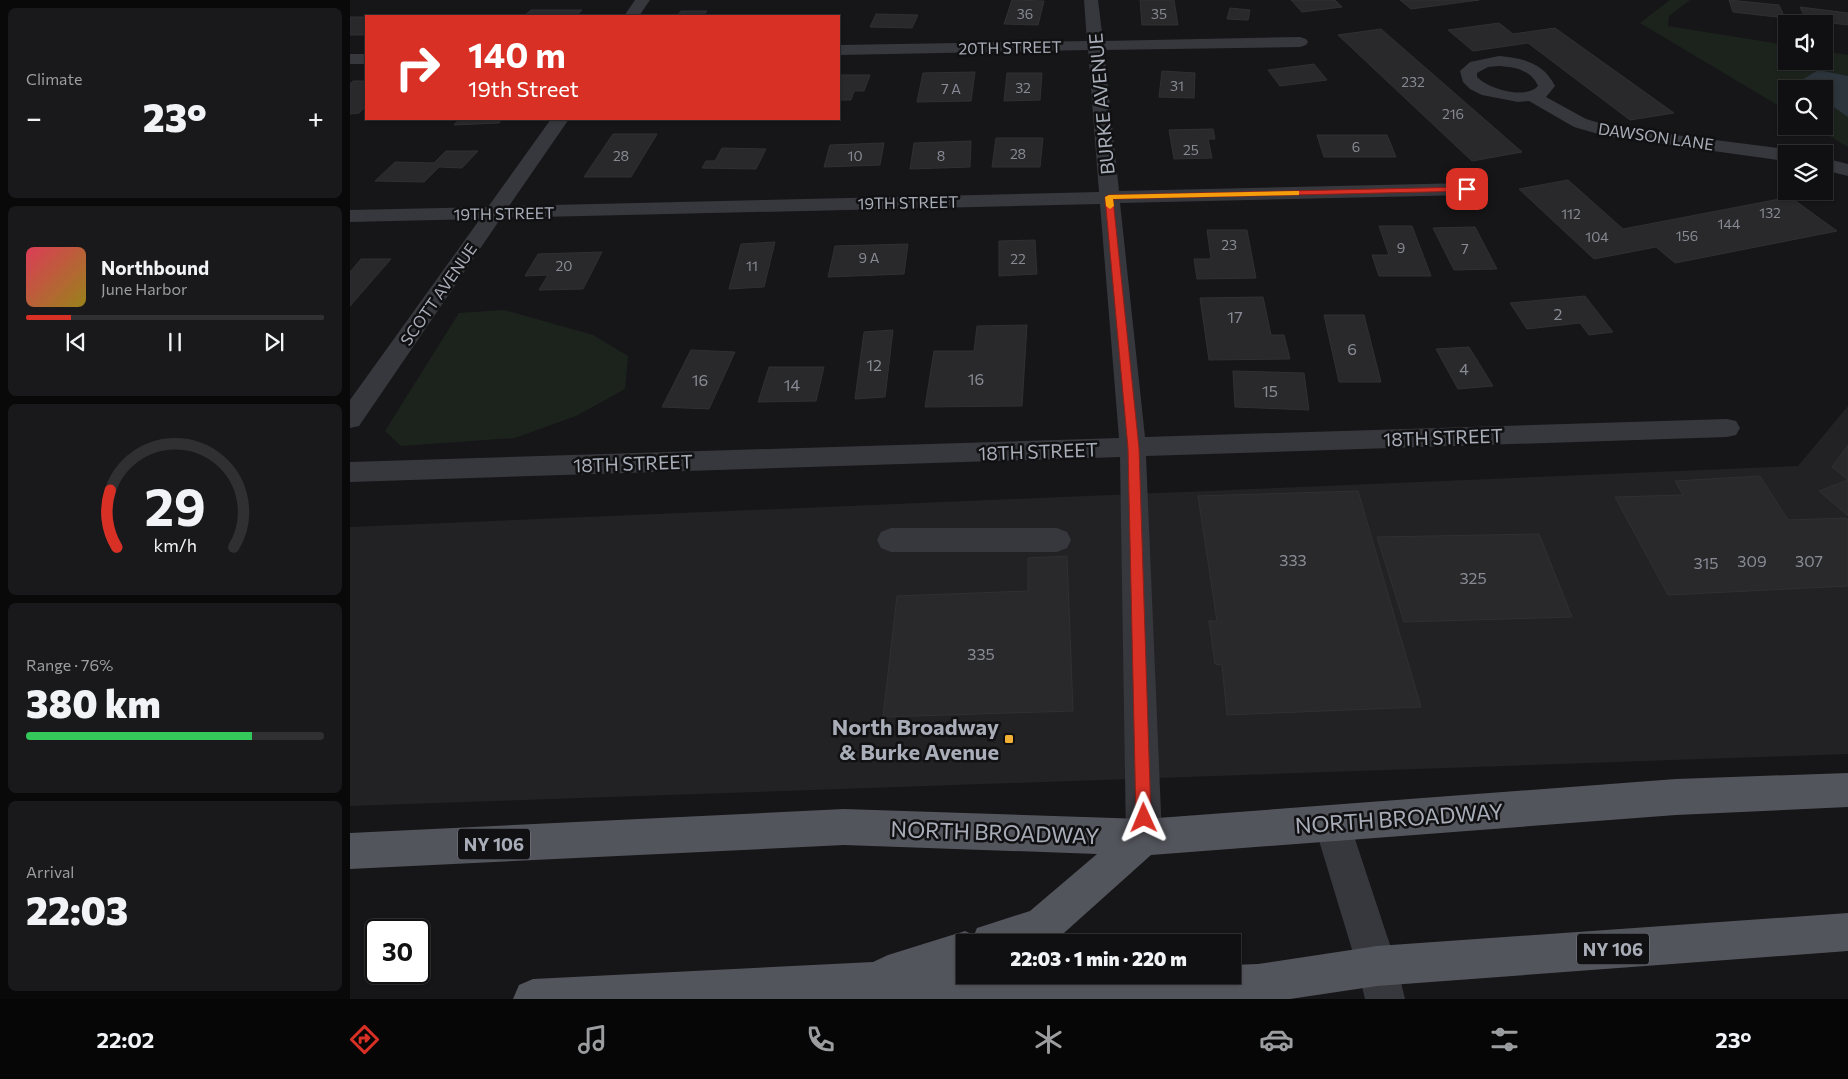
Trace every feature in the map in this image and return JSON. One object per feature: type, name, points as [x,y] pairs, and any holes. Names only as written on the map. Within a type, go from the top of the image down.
[{"type":"main road","name":"NORTH BROADWAY","points":[[350,851],[844,827],[1144,837],[1676,797],[1848,790]]},
{"type":"main road","points":[[1018,934],[1041,927],[1144,837]]},
{"type":"main road","name":"NY 106","points":[[533,999],[865,982],[1104,987],[1381,983],[1848,932]]},
{"type":"main road","points":[[865,982],[956,954]]},
{"type":"street","points":[[632,15],[642,0]]},
{"type":"street","name":"BURKE AVENUE","points":[[1091,0],[1133,448],[1144,837]]},
{"type":"street","name":"20TH STREET","points":[[840,50],[1300,42]]},
{"type":"street","points":[[350,60],[365,59]]},
{"type":"street","name":"DAWSON LANE","points":[[1532,96],[1580,123],[1611,132],[1778,154]]},
{"type":"street","name":"SCOTT AVENUE","points":[[350,420],[559,120]]},
{"type":"street","points":[[1833,166],[1848,170]]},
{"type":"street","name":"19TH STREET","points":[[350,216],[1467,189]]},
{"type":"street","name":"18TH STREET","points":[[350,472],[1726,428]]},
{"type":"street","points":[[891,540],[1057,540]]},
{"type":"street","points":[[1332,824],[1381,983]]},
{"type":"shaded area","points":[[1670,0],[1690,0],[1669,16],[1668,26],[1778,44],[1778,70],[1833,70],[1833,52],[1848,55],[1848,147],[1828,135],[1833,135],[1833,80],[1778,80],[1778,105],[1640,23]]},
{"type":"shaded area","points":[[1818,70],[1848,76],[1848,117],[1833,106],[1833,80],[1802,80]]},
{"type":"shaded area","points":[[504,310],[593,335],[628,356],[625,389],[576,416],[515,438],[401,446],[385,431],[459,313]]},
{"type":"shaded area","points":[[1848,406],[1848,754],[350,806],[350,527],[1798,466]]},
{"type":"building","points":[[1012,0],[1044,1],[1038,25],[1004,24]]},
{"type":"building","points":[[1140,0],[1174,0],[1178,25],[1142,25]]},
{"type":"building","points":[[1291,0],[1335,0],[1342,7],[1302,12]]},
{"type":"building","points":[[1400,0],[1479,0],[1411,9]]},
{"type":"building","points":[[1729,0],[1779,5],[1784,15],[1778,15],[1778,17],[1733,12]]},
{"type":"building","points":[[1800,7],[1848,13],[1848,25],[1833,23],[1833,15],[1804,15]]},
{"type":"building","points":[[1230,8],[1250,10],[1248,20],[1227,19]]},
{"type":"building","points":[[531,10],[582,10],[577,15],[525,15]]},
{"type":"building","points":[[681,11],[707,11],[704,15],[678,15]]},
{"type":"building","points":[[876,14],[918,15],[912,28],[870,27]]},
{"type":"building","points":[[350,17],[365,17],[365,33],[363,35],[350,35]]},
{"type":"building","points":[[1499,23],[1513,34],[1555,28],[1674,113],[1630,120],[1528,43],[1473,51],[1448,30]]},
{"type":"building","points":[[1381,29],[1522,152],[1472,161],[1338,35]]},
{"type":"building","points":[[1314,64],[1327,80],[1280,86],[1268,70]]},
{"type":"building","points":[[1162,71],[1195,73],[1194,98],[1159,97]]},
{"type":"building","points":[[975,72],[971,101],[917,102],[923,73]]},
{"type":"building","points":[[1007,73],[1042,73],[1040,100],[1004,101]]},
{"type":"building","points":[[840,75],[870,75],[864,91],[854,91],[851,100],[840,100]]},
{"type":"building","points":[[353,81],[365,81],[365,107],[359,113],[350,114],[350,84]]},
{"type":"building","points":[[458,120],[501,120],[499,123],[454,125]]},
{"type":"building","points":[[1213,129],[1215,139],[1208,139],[1212,158],[1174,159],[1169,130]]},
{"type":"building","points":[[613,134],[657,134],[631,177],[584,177]]},
{"type":"building","points":[[1317,135],[1387,135],[1396,157],[1324,157]]},
{"type":"building","points":[[996,138],[1043,138],[1040,167],[992,167]]},
{"type":"building","points":[[971,141],[970,167],[910,169],[914,143]]},
{"type":"building","points":[[884,143],[880,165],[824,167],[830,145]]},
{"type":"building","points":[[722,148],[766,149],[756,169],[702,168],[706,161],[715,161]]},
{"type":"building","points":[[446,151],[478,151],[462,168],[439,167],[424,182],[375,181],[395,162],[434,163]]},
{"type":"building","points":[[1568,180],[1623,229],[1778,199],[1794,200],[1837,231],[1675,263],[1656,247],[1594,259],[1519,189]]},
{"type":"building","points":[[1379,226],[1412,226],[1431,276],[1379,276],[1372,255],[1389,255]]},
{"type":"building","points":[[1475,227],[1497,269],[1454,270],[1433,228]]},
{"type":"building","points":[[1207,230],[1247,230],[1256,278],[1197,279],[1194,259],[1211,259]]},
{"type":"building","points":[[1035,240],[1037,274],[999,276],[999,241]]},
{"type":"building","points":[[775,242],[764,287],[729,289],[741,244]]},
{"type":"building","points":[[908,244],[904,274],[828,277],[835,246]]},
{"type":"building","points":[[602,252],[583,289],[539,290],[548,275],[525,276],[538,254]]},
{"type":"building","points":[[361,259],[391,259],[350,306],[350,272]]},
{"type":"building","points":[[1585,296],[1613,332],[1589,335],[1580,323],[1527,329],[1510,303]]},
{"type":"building","points":[[1263,297],[1271,335],[1284,335],[1290,359],[1209,360],[1200,298]]},
{"type":"building","points":[[1324,315],[1364,315],[1381,382],[1339,382]]},
{"type":"building","points":[[1027,325],[1022,406],[925,407],[934,351],[974,351],[977,326]]},
{"type":"building","points":[[893,330],[885,397],[855,399],[864,332]]},
{"type":"building","points":[[1469,347],[1493,386],[1458,389],[1436,349]]},
{"type":"building","points":[[691,350],[735,352],[709,409],[662,407]]},
{"type":"building","points":[[769,367],[824,367],[816,401],[758,402]]},
{"type":"building","points":[[1233,371],[1304,373],[1309,410],[1235,407]]},
{"type":"building","points":[[1848,445],[1848,480],[1832,467]]},
{"type":"building","points":[[1760,476],[1788,520],[1846,518],[1848,520],[1848,586],[1668,595],[1615,497],[1683,495],[1675,481]]},
{"type":"building","points":[[1848,480],[1848,516],[1819,491]]},
{"type":"building","points":[[1358,491],[1421,707],[1227,715],[1222,665],[1215,664],[1209,621],[1217,621],[1198,496]]},
{"type":"building","points":[[1539,534],[1572,617],[1404,622],[1377,537]]},
{"type":"building","points":[[1067,556],[1073,711],[883,717],[897,596],[1028,591],[1028,558]]},
{"type":"slow traffic","points":[[1110,206],[1109,197],[1296,193]]},
{"type":"place","name":"North Broadway & Burke Avenue","points":[[1009,739]]},
{"type":"route","points":[[1144,818],[1133,448],[1109,197],[1467,189]]}]
